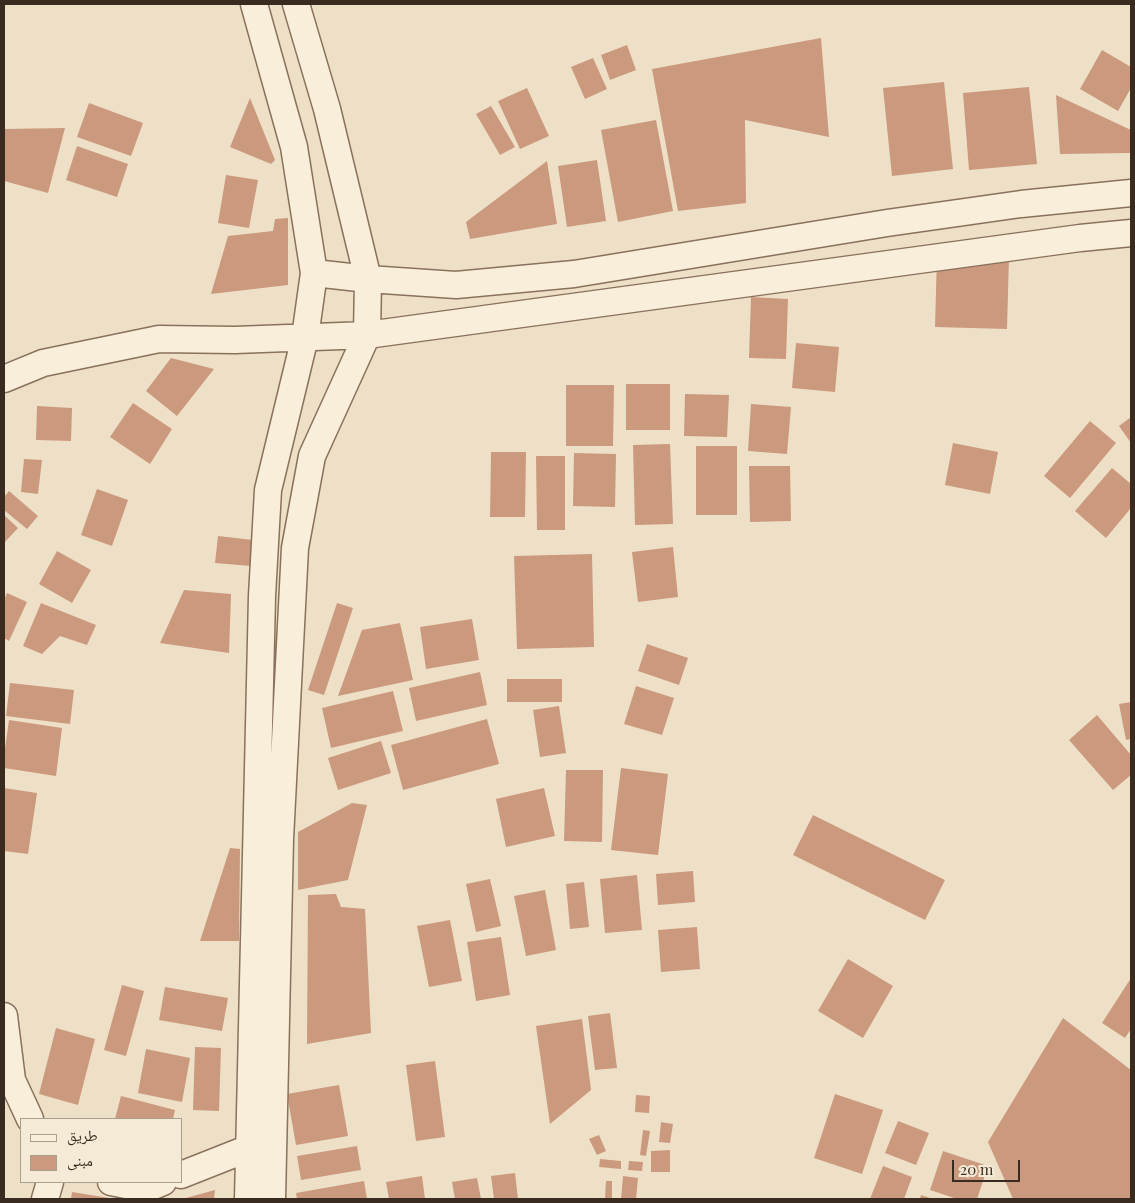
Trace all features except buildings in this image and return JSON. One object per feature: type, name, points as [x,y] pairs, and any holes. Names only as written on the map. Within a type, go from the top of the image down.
[{"type":"street","points":[[248,1199],[262,596],[268,490],[305,337],[314,273],[294,147],[254,4]]},
{"type":"street","points":[[272,1199],[280,839],[295,548],[312,456],[366,335],[368,280],[327,109],[296,4]]},
{"type":"street","points":[[314,273],[368,280],[456,285],[574,274],[887,223],[1021,204],[1131,193]]},
{"type":"street","points":[[4,380],[43,363],[159,339],[235,340],[366,335],[1080,238],[1131,233]]},
{"type":"street","points":[[4,1016],[12,1080],[30,1118]]},
{"type":"street","points":[[182,1175],[272,1139]]},
{"type":"street","points":[[45,1199],[50,1183]]},
{"type":"street","points":[[116,1183],[146,1189],[161,1183]]}]
